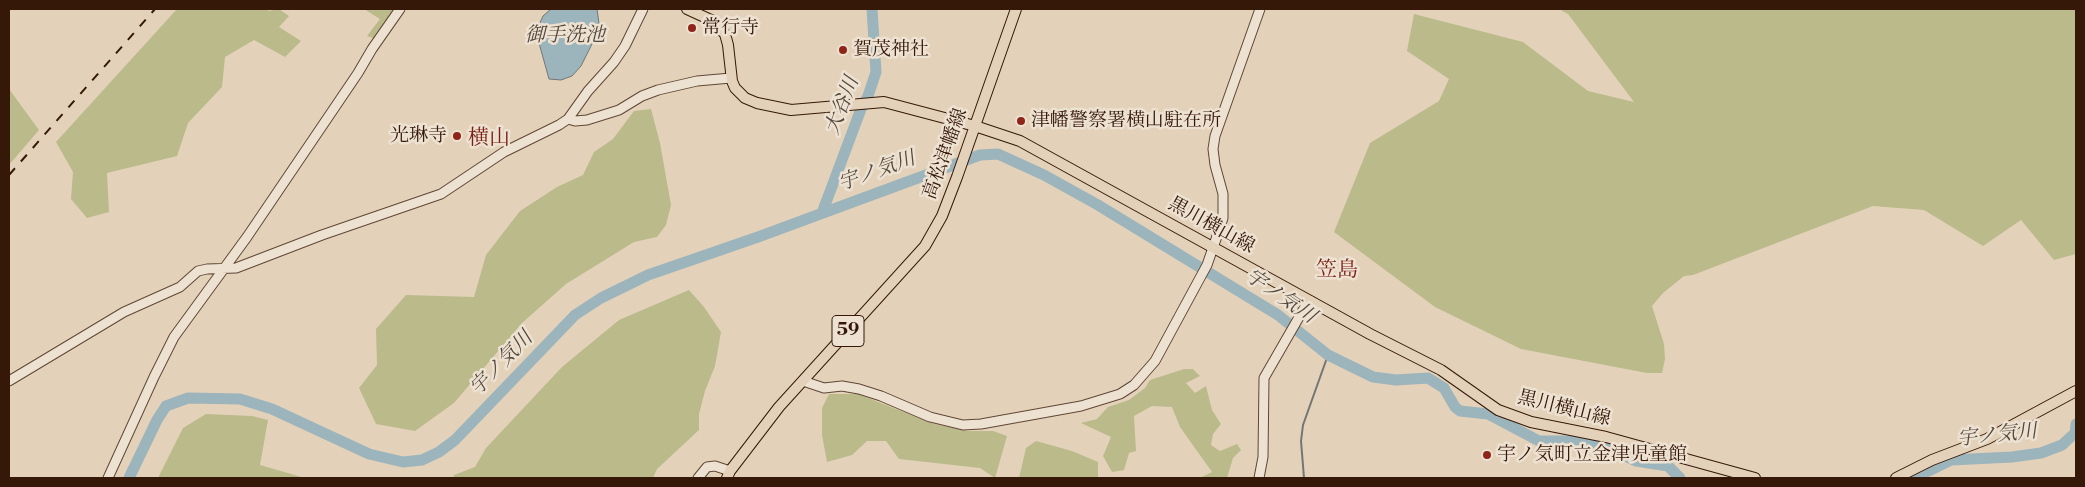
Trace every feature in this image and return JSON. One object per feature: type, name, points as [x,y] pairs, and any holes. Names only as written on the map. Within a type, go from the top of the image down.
[{"type":"main road","name":"黒川横山線","points":[[687,9],[711,20],[725,34],[731,78],[735,88],[745,98],[777,108],[798,110],[856,103],[884,102],[975,126],[1029,145],[1440,370],[1498,410],[1531,422],[1606,437],[1755,478]]},
{"type":"main road","name":"高松津幡線","points":[[728,474],[780,407],[925,246],[942,216],[957,177],[1016,9]]},
{"type":"main road","points":[[1896,478],[1932,460],[1987,440],[2076,391]]},
{"type":"street","points":[[108,478],[174,336],[263,215],[358,73],[372,48],[400,9]]},
{"type":"street","points":[[9,381],[124,312],[180,288],[198,271],[236,268],[322,235],[441,194],[504,152],[559,125],[568,119],[588,91],[614,62],[625,46],[643,9]]},
{"type":"street","points":[[803,381],[824,388],[842,386],[859,389],[881,396],[930,417],[956,424],[981,424],[1081,406],[1120,394],[1134,385],[1155,361],[1194,288],[1206,265],[1223,218],[1223,194],[1215,165],[1213,149],[1215,136],[1260,9]]},
{"type":"street","points":[[568,119],[575,121],[587,120],[619,110],[642,96],[658,90],[696,81],[731,78]]},
{"type":"street","points":[[1259,478],[1263,456],[1264,378],[1306,305],[1311,301]]},
{"type":"street","points":[[698,478],[707,467],[714,466],[728,474]]},
{"type":"green space","points":[[177,9],[266,9],[269,11],[279,9],[289,16],[279,27],[301,41],[285,57],[254,40],[225,57],[222,87],[188,123],[177,156],[107,173],[109,212],[87,218],[71,199],[73,172],[56,142]]},
{"type":"green space","points":[[364,9],[396,9],[376,39],[367,36],[380,19]]},
{"type":"green space","points":[[1559,9],[2076,9],[2076,254],[2054,260],[2021,220],[1983,246],[1924,210],[1873,206],[1693,275],[1684,276],[1663,293],[1652,306],[1664,344],[1665,359],[1662,373],[1647,373],[1521,349],[1435,307],[1334,232],[1370,143],[1439,101],[1449,79],[1407,51],[1414,14],[1523,42],[1588,91],[1634,102],[1568,14]]},
{"type":"green space","points":[[9,89],[39,130],[9,165]]},
{"type":"green space","points":[[651,109],[660,143],[671,205],[666,225],[657,237],[634,242],[566,284],[522,323],[454,403],[415,431],[376,424],[359,388],[377,365],[376,329],[406,295],[474,297],[486,255],[520,211],[557,187],[583,175],[594,152],[613,139],[634,111]]},
{"type":"green space","points":[[689,290],[704,307],[721,332],[715,366],[705,391],[699,414],[699,430],[657,469],[653,478],[453,478],[454,475],[475,467],[486,448],[562,367],[619,320]]},
{"type":"green space","points":[[1184,369],[1193,369],[1200,376],[1186,383],[1195,393],[1206,386],[1212,410],[1221,424],[1213,434],[1211,445],[1220,451],[1237,444],[1241,450],[1233,458],[1227,478],[1200,478],[1212,472],[1180,427],[1172,407],[1152,406],[1134,416],[1136,451],[1129,453],[1124,470],[1112,472],[1103,456],[1111,437],[1081,423],[1097,419],[1108,407],[1129,400],[1145,388],[1150,380]]},
{"type":"green space","points":[[829,394],[858,394],[934,424],[968,431],[993,431],[1007,436],[995,478],[980,468],[899,459],[886,441],[867,441],[852,455],[827,462],[822,435],[822,408]]},
{"type":"green space","points":[[206,414],[252,416],[268,420],[260,465],[305,478],[158,478],[183,428]]},
{"type":"green space","points":[[1036,441],[1072,451],[1098,462],[1098,478],[1019,478],[1026,448]]},
{"type":"water","name":"御手洗池","points":[[551,9],[597,9],[599,23],[598,32],[581,66],[572,76],[561,80],[549,79],[539,43],[534,36],[543,16]]},
{"type":"waterway","name":"大谷川","points":[[822,213],[876,72],[872,9]]},
{"type":"waterway","name":"宇ノ気川","points":[[129,478],[157,420],[166,406],[188,398],[240,399],[272,409],[369,454],[403,462],[422,460],[439,452],[455,440],[575,315],[601,298],[648,275],[758,237],[980,155],[998,154],[1044,175],[1098,205],[1278,315],[1328,355],[1373,377],[1396,380],[1428,378],[1444,388],[1455,407],[1460,411],[1488,414],[1539,441],[1581,441],[1606,447],[1636,461],[1668,466],[1680,478]]},
{"type":"waterway","points":[[1304,478],[1301,441],[1303,425],[1328,355]]},
{"type":"waterway","name":"宇ノ気川","points":[[1914,478],[1951,460],[2012,457],[2041,453],[2062,445],[2075,433],[2076,424]]},
{"type":"railway","points":[[9,175],[155,9]]},
{"type":"place","name":"常行寺","points":[[692,28]]},
{"type":"place","name":"賀茂神社","points":[[843,50]]},
{"type":"place","name":"津幡警察署横山駐在所","points":[[1021,121]]},
{"type":"place","name":"光琳寺","points":[[457,136]]},
{"type":"place","name":"宇ノ気町立金津児童館","points":[[1487,455]]},
{"type":"district","name":"横山","points":[[489,139]]},
{"type":"district","name":"笠島","points":[[1337,271]]}]
